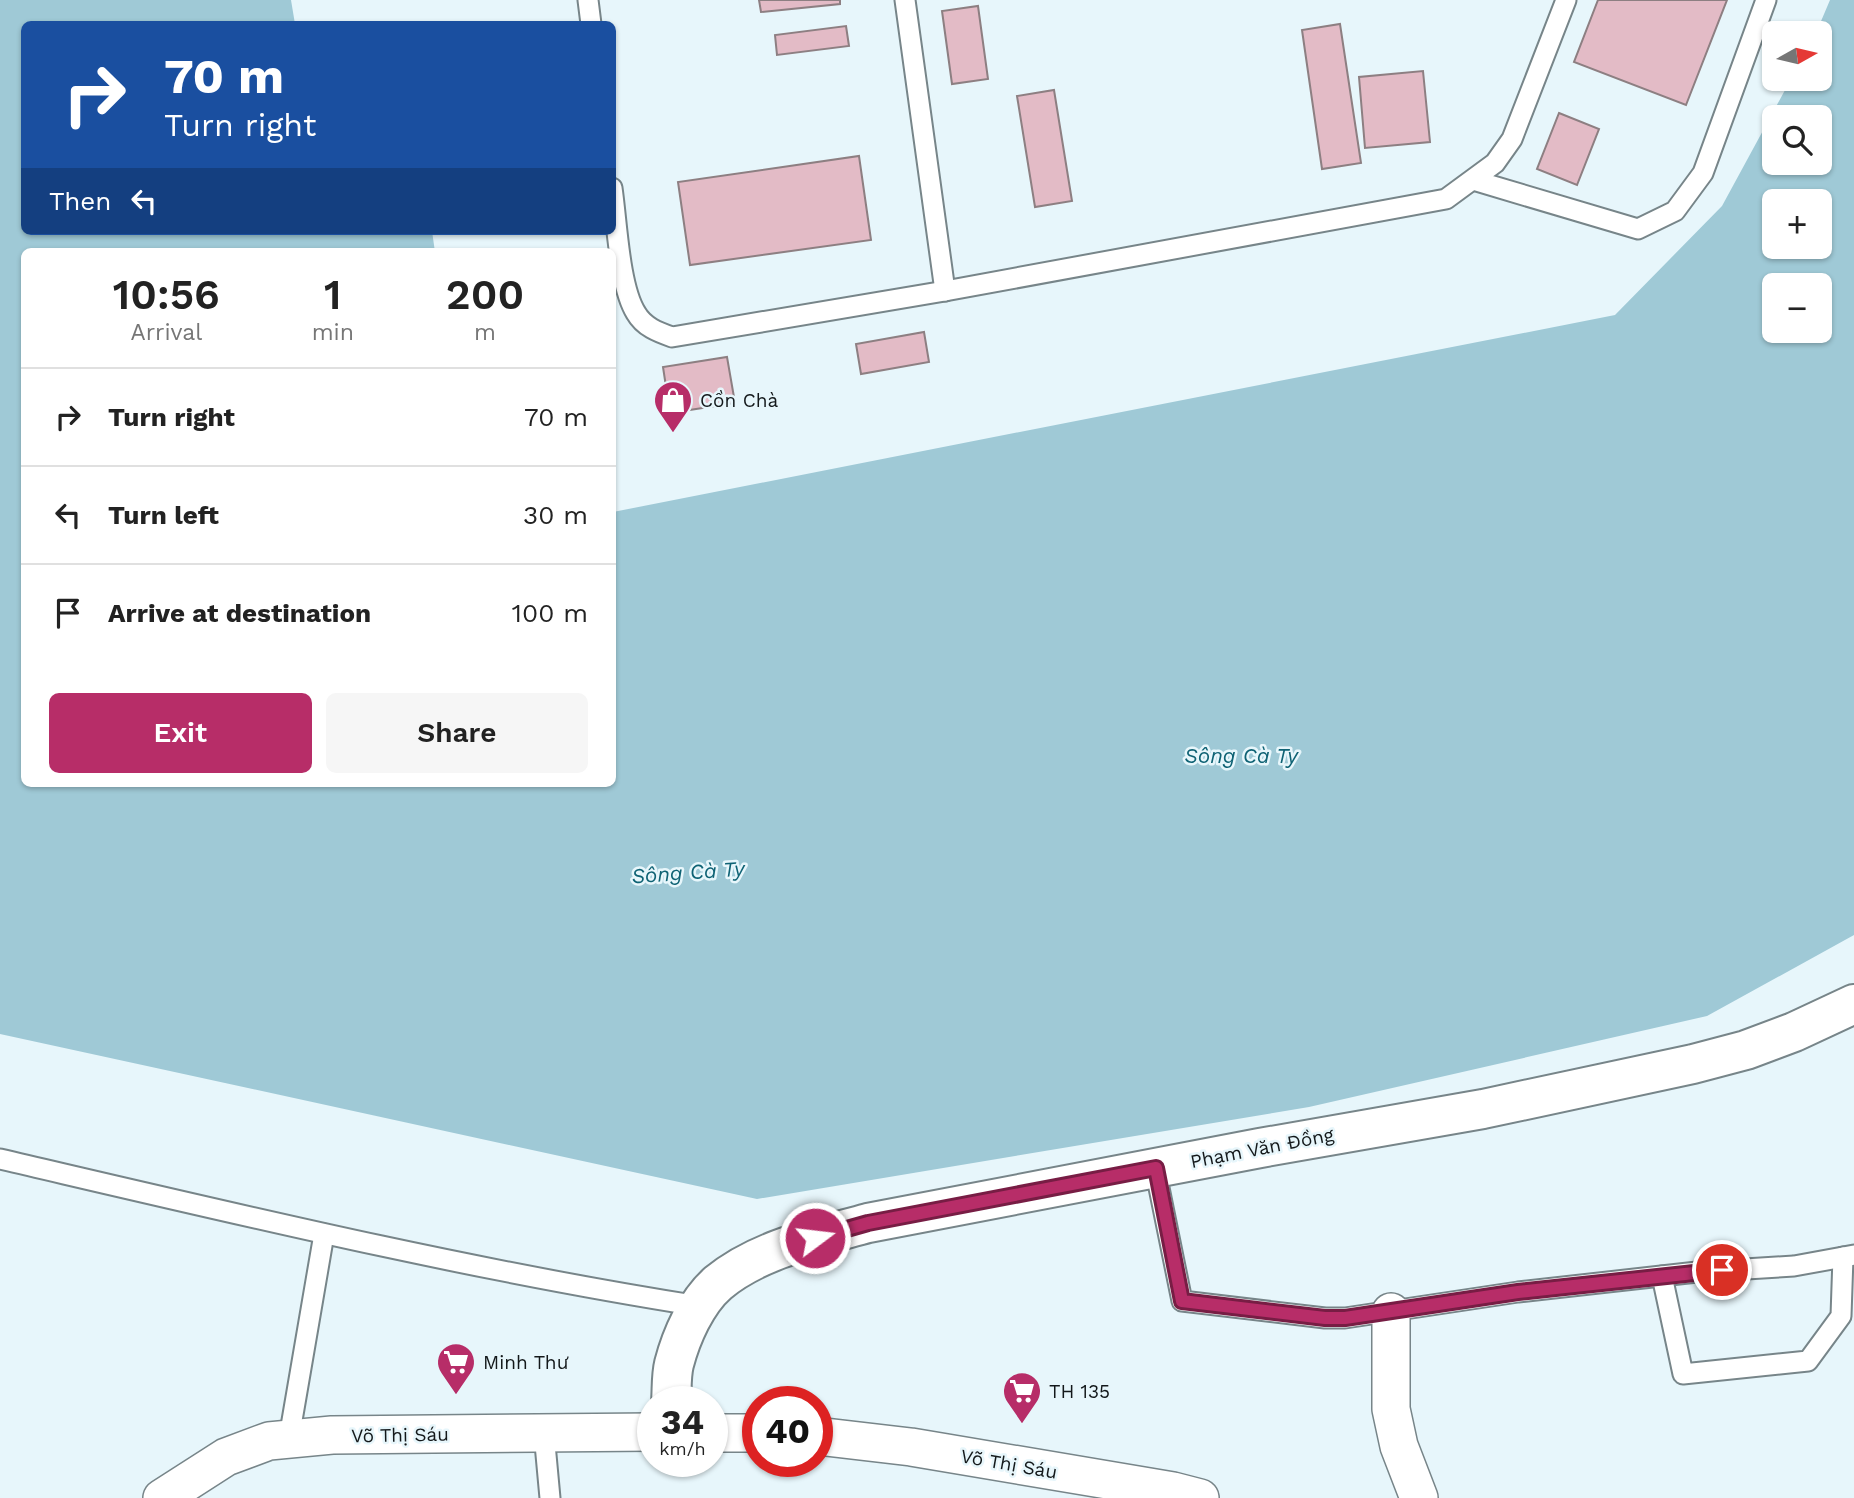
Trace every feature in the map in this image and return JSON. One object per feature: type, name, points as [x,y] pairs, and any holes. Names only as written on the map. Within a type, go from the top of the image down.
[{"type":"street","name":"Phạm Văn Đồng","points":[[672,1386],[674,1366],[687,1327],[716,1284],[744,1266],[774,1252],[815,1238],[868,1223],[1483,1109],[1693,1064],[1746,1051],[1854,1004]]},
{"type":"street","points":[[1391,1312],[1391,1409],[1399,1446],[1419,1498]]},
{"type":"street","name":"Võ Thị Sáu","points":[[162,1498],[226,1457],[251,1446],[289,1438],[332,1435],[637,1432]]},
{"type":"street","name":"Võ Thị Sáu","points":[[833,1438],[911,1447],[1182,1496]]},
{"type":"lane","points":[[588,0],[591,21]]},
{"type":"lane","points":[[905,0],[945,291]]},
{"type":"lane","points":[[616,218],[625,284],[636,314],[652,330],[672,337],[945,291],[1446,199],[1495,163],[1512,139],[1566,0]]},
{"type":"lane","points":[[1473,180],[1639,229],[1675,211],[1703,173],[1766,0]]},
{"type":"lane","points":[[0,1159],[520,1276],[699,1306]]},
{"type":"lane","points":[[1156,1168],[1182,1301],[1345,1318],[1518,1292],[1662,1276],[1805,1265],[1849,1256],[1841,1316],[1808,1362],[1683,1374],[1662,1276]]},
{"type":"lane","points":[[289,1438],[324,1234]]},
{"type":"lane","points":[[544,1433],[550,1498]]},
{"type":"water","name":"Sông Cà Ty","points":[[0,0],[291,0],[294,21],[21,21],[21,235],[433,235],[434,248],[21,248],[21,787],[616,787],[616,511],[1615,315],[1722,206],[1762,132],[1762,175],[1832,175],[1832,105],[1777,105],[1784,91],[1832,91],[1832,21],[1821,21],[1830,0],[1854,0],[1854,935],[1707,1016],[1309,1107],[757,1199],[0,1034]]},
{"type":"building","points":[[759,0],[840,0],[840,4],[761,12]]},
{"type":"building","points":[[1598,0],[1727,0],[1686,105],[1574,62]]},
{"type":"building","points":[[978,6],[988,79],[952,84],[942,11]]},
{"type":"building","points":[[1340,24],[1361,163],[1322,169],[1302,30]]},
{"type":"building","points":[[846,26],[849,46],[777,55],[775,35]]},
{"type":"building","points":[[1423,71],[1430,142],[1365,148],[1359,77]]},
{"type":"building","points":[[1054,90],[1072,201],[1035,207],[1017,96]]},
{"type":"building","points":[[1559,113],[1599,129],[1577,185],[1537,169]]},
{"type":"building","points":[[859,156],[871,240],[690,265],[678,182]]},
{"type":"building","points":[[924,332],[929,362],[861,374],[856,344]]},
{"type":"building","points":[[727,357],[735,403],[670,413],[663,367]]},
{"type":"place","name":"Cồn Chà","points":[[673,434]]},
{"type":"place","name":"Minh Thư","points":[[456,1396]]},
{"type":"place","name":"TH 135","points":[[1022,1425]]},
{"type":"route","points":[[815,1238],[868,1223],[1156,1168],[1182,1301],[1345,1318],[1518,1292],[1722,1270]]}]
